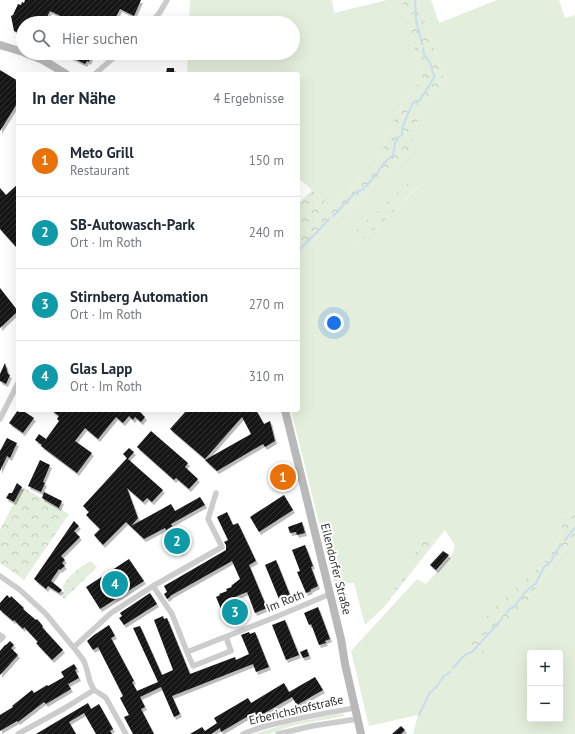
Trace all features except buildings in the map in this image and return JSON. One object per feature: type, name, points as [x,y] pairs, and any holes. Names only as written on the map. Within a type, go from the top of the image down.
[{"type":"street","points":[[157,16],[167,0]]},
{"type":"street","points":[[0,45],[16,50]]},
{"type":"street","points":[[43,60],[63,72]]},
{"type":"street","points":[[97,72],[111,60]]},
{"type":"street","points":[[0,419],[2,408],[16,386]]},
{"type":"street","name":"Eilendorfer Straße","points":[[285,412],[341,639],[354,708],[361,734]]},
{"type":"street","points":[[74,647],[111,613],[153,586],[222,547],[208,519],[216,493]]},
{"type":"street","points":[[0,576],[20,590],[46,614],[74,647],[84,661],[94,690],[106,698],[126,734]]},
{"type":"street","points":[[153,586],[172,614],[193,666],[231,651],[226,637]]},
{"type":"street","name":"Im Roth","points":[[188,652],[330,594]]},
{"type":"street","points":[[0,635],[3,637],[0,640]]},
{"type":"street","points":[[18,734],[94,690]]},
{"type":"street","name":"Erberichshofstraße","points":[[243,734],[275,724],[354,708]]},
{"type":"street","name":"Erberichshofstraße","points":[[278,734],[312,726],[357,719]]},
{"type":"green space","points":[[190,0],[332,0],[334,13],[387,0],[402,0],[422,78],[396,114],[377,164],[332,207],[300,180],[300,72],[187,72],[188,60],[300,60],[300,16],[189,16]]},
{"type":"green space","points":[[402,0],[418,0],[445,82],[420,110],[410,153],[324,230],[300,258],[300,202],[312,190],[332,207],[377,164],[396,114],[422,78]]},
{"type":"green space","points":[[418,0],[431,0],[439,23],[497,0],[559,0],[565,18],[575,15],[575,513],[559,518],[563,532],[552,552],[539,568],[530,600],[545,575],[575,536],[575,734],[413,734],[418,715],[369,726],[351,651],[417,579],[426,584],[452,555],[455,546],[445,530],[436,541],[423,539],[384,607],[365,625],[354,583],[334,584],[291,412],[300,412],[300,258],[324,230],[410,153],[420,110],[445,82]],"holes":[[[422,183],[383,222],[353,246]]]},
{"type":"green space","points":[[415,176],[422,182],[383,222],[353,246],[348,238]]},
{"type":"green space","points":[[22,487],[69,514],[24,580],[0,563],[0,530]]},
{"type":"green space","points":[[575,513],[575,536],[545,575],[530,600],[479,657],[468,640],[494,608],[539,568],[552,552],[563,532],[558,518]]},
{"type":"green space","points":[[423,539],[436,541],[384,607],[384,606]]},
{"type":"green space","points":[[91,561],[97,567],[64,599],[62,597],[64,589],[62,588],[65,583],[74,572]]},
{"type":"green space","points":[[343,713],[344,716],[291,726],[269,734],[253,734],[290,723]]},
{"type":"waterway","points":[[415,0],[416,20],[422,44]]},
{"type":"waterway","points":[[333,216],[355,193],[363,189],[376,175],[383,164],[393,155],[395,143],[397,138],[402,135],[402,128],[413,103],[420,100],[434,78],[430,63],[424,55],[423,48]]},
{"type":"waterway","points":[[300,249],[329,219]]},
{"type":"waterway","points":[[565,540],[575,527]]},
{"type":"waterway","points":[[506,613],[514,607],[525,592],[536,583],[544,567],[552,560],[561,544]]},
{"type":"waterway","points":[[453,668],[465,655],[472,652],[502,619]]},
{"type":"waterway","points":[[419,715],[429,694],[443,677],[450,672]]},
{"type":"place","name":"Meto Grill","points":[[283,477]]},
{"type":"place","name":"SB-Autowasch-Park","points":[[177,541]]},
{"type":"place","name":"Glas Lapp","points":[[115,584]]},
{"type":"place","name":"Stirnberg Automation","points":[[235,612]]}]
